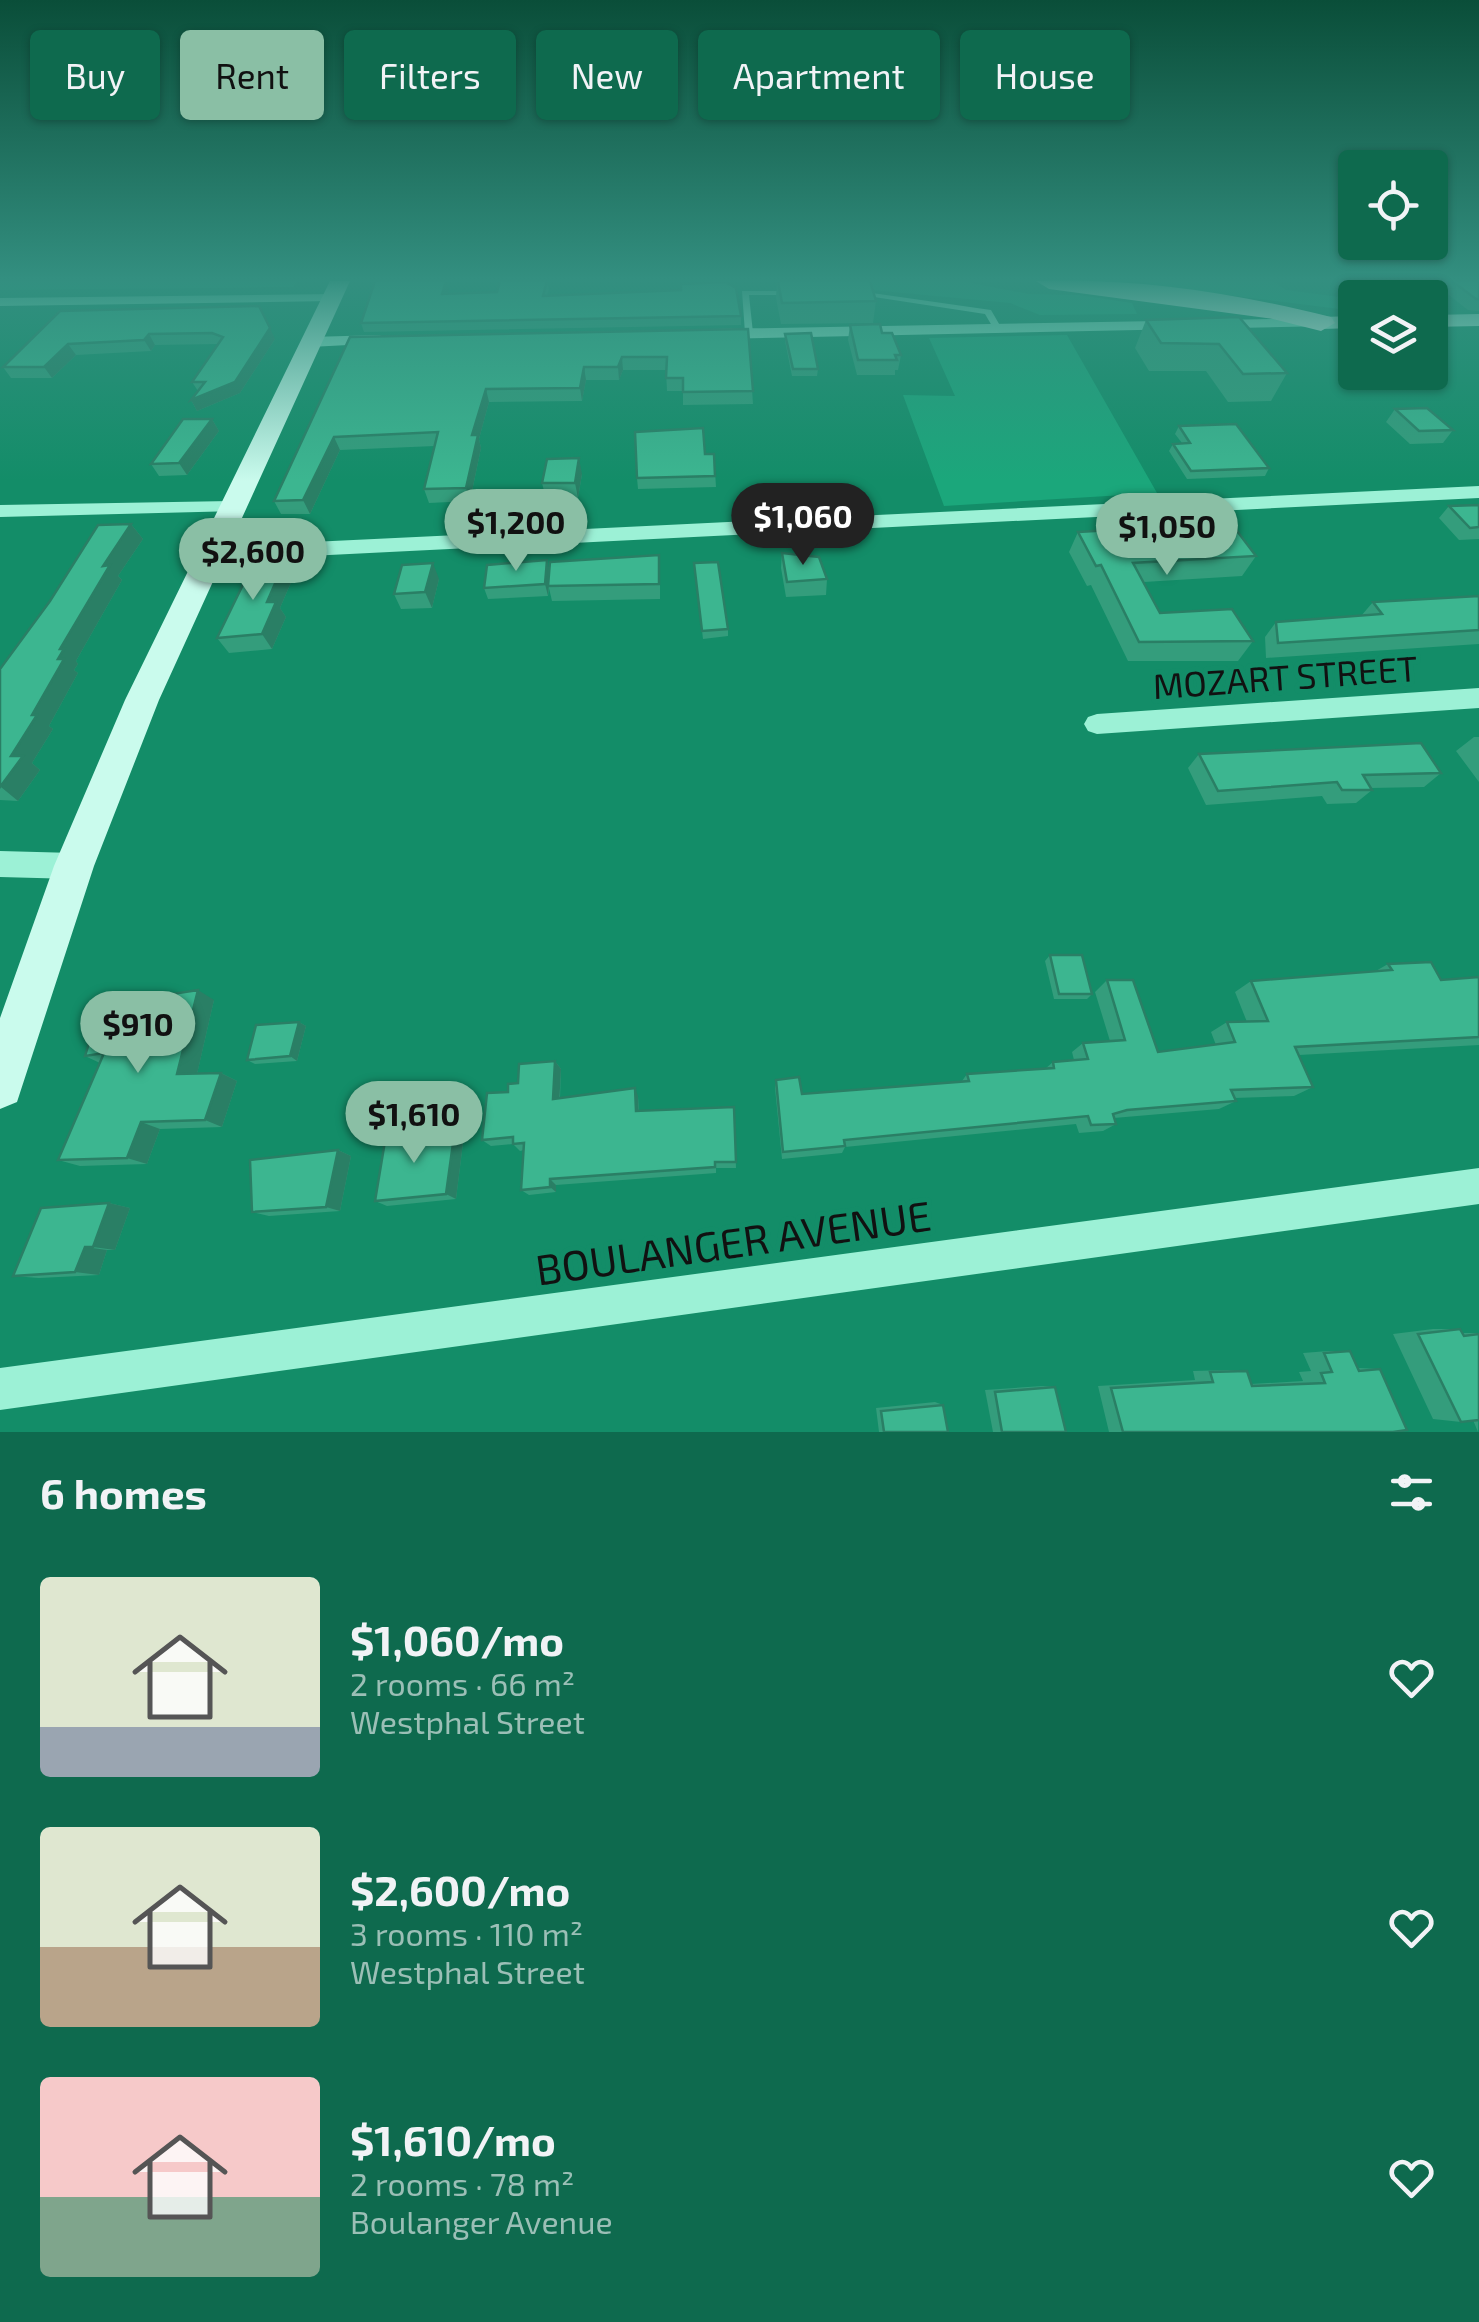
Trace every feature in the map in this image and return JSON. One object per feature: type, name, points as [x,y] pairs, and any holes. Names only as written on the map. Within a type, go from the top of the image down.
[{"type":"street","points":[[0,1085],[74,866],[142,700],[307,348]]},
{"type":"street","points":[[209,554],[1479,492]]},
{"type":"street","points":[[0,510],[231,507]]},
{"type":"street","name":"MOZART STREET","points":[[1096,724],[1479,698]]},
{"type":"street","points":[[0,864],[74,866]]},
{"type":"street","name":"BOULANGER AVENUE","points":[[0,1389],[1479,1186]]},
{"type":"green space","points":[[933,348],[1074,348],[1157,493],[944,506],[903,395],[955,396]]},
{"type":"building","points":[[23,348],[64,348],[44,367],[3,367]]},
{"type":"building","points":[[216,348],[257,348],[235,382],[191,400],[205,382],[192,382]]},
{"type":"building","points":[[345,348],[750,348],[753,391],[683,392],[683,378],[666,378],[667,357],[622,357],[618,367],[584,367],[580,388],[486,389],[472,435],[478,435],[466,488],[424,489],[438,432],[334,437],[303,500],[274,501]]},
{"type":"building","points":[[788,348],[814,348],[818,369],[793,369]]},
{"type":"building","points":[[855,348],[898,348],[901,355],[895,355],[897,360],[858,360]]},
{"type":"building","points":[[1222,348],[1265,348],[1287,373],[1243,374]]},
{"type":"building","points":[[1427,408],[1453,430],[1419,431],[1395,409]]},
{"type":"building","points":[[183,419],[212,419],[179,463],[151,464]]},
{"type":"building","points":[[1236,424],[1269,468],[1191,471],[1173,444],[1190,443],[1179,426]]},
{"type":"building","points":[[703,428],[705,454],[714,454],[715,476],[637,478],[635,432]]},
{"type":"building","points":[[579,458],[575,483],[542,483],[547,459]]},
{"type":"building","points":[[1479,505],[1479,527],[1470,528],[1449,506]]},
{"type":"building","points":[[1231,523],[1256,556],[1133,563],[1160,613],[1232,609],[1253,641],[1139,642],[1101,565],[1096,566],[1078,532]]},
{"type":"building","points":[[131,524],[103,566],[110,565],[60,649],[64,649],[58,659],[64,659],[32,715],[37,715],[11,756],[23,756],[0,787],[0,669],[50,601],[98,525]]},
{"type":"building","points":[[782,553],[819,557],[827,579],[787,582]]},
{"type":"building","points":[[659,555],[659,584],[548,586],[550,562]]},
{"type":"building","points":[[547,560],[545,584],[484,588],[487,565]]},
{"type":"building","points":[[718,562],[728,629],[702,631],[694,563]]},
{"type":"building","points":[[284,563],[267,602],[276,602],[262,634],[217,638],[253,564]]},
{"type":"building","points":[[433,563],[425,592],[394,594],[402,565]]},
{"type":"building","points":[[1479,596],[1479,630],[1278,643],[1276,622],[1382,614],[1373,602]]},
{"type":"building","points":[[1421,743],[1441,773],[1363,775],[1372,790],[1342,790],[1337,782],[1218,791],[1199,754]]},
{"type":"building","points":[[1050,955],[1082,955],[1092,994],[1059,994]]},
{"type":"building","points":[[1431,962],[1441,980],[1479,977],[1479,1037],[1295,1047],[1313,1087],[1231,1090],[1236,1101],[1127,1110],[1113,1114],[1116,1124],[1091,1125],[1088,1116],[844,1140],[845,1146],[783,1152],[776,1080],[799,1077],[802,1094],[969,1081],[967,1074],[1054,1068],[1053,1062],[1088,1059],[1083,1043],[1125,1040],[1107,980],[1133,980],[1158,1052],[1235,1042],[1227,1022],[1268,1021],[1251,981],[1392,970],[1388,964]]},
{"type":"building","points":[[198,990],[177,1074],[221,1073],[205,1120],[141,1122],[127,1158],[58,1160],[104,1053],[85,1056],[101,1005]]},
{"type":"building","points":[[299,1022],[290,1056],[247,1060],[256,1025]]},
{"type":"building","points":[[555,1061],[553,1099],[635,1088],[636,1111],[734,1107],[736,1162],[715,1162],[715,1167],[550,1179],[550,1187],[521,1190],[524,1143],[513,1144],[513,1137],[482,1140],[487,1093],[508,1092],[508,1084],[518,1083],[519,1064]]},
{"type":"building","points":[[411,1127],[409,1140],[454,1136],[446,1194],[375,1201],[387,1129]]},
{"type":"building","points":[[338,1150],[326,1207],[252,1212],[250,1160]]},
{"type":"building","points":[[109,1203],[93,1247],[85,1247],[75,1272],[13,1276],[41,1208]]},
{"type":"building","points":[[1460,1329],[1464,1336],[1479,1334],[1479,1420],[1461,1422],[1418,1334]]},
{"type":"building","points":[[1350,1351],[1359,1371],[1380,1369],[1407,1430],[1123,1432],[1111,1388],[1213,1382],[1210,1372],[1247,1371],[1252,1386],[1325,1383],[1321,1373],[1332,1372],[1324,1353]]},
{"type":"building","points":[[1055,1387],[1066,1432],[1002,1432],[995,1392]]},
{"type":"building","points":[[943,1405],[948,1432],[884,1432],[881,1411]]}]
